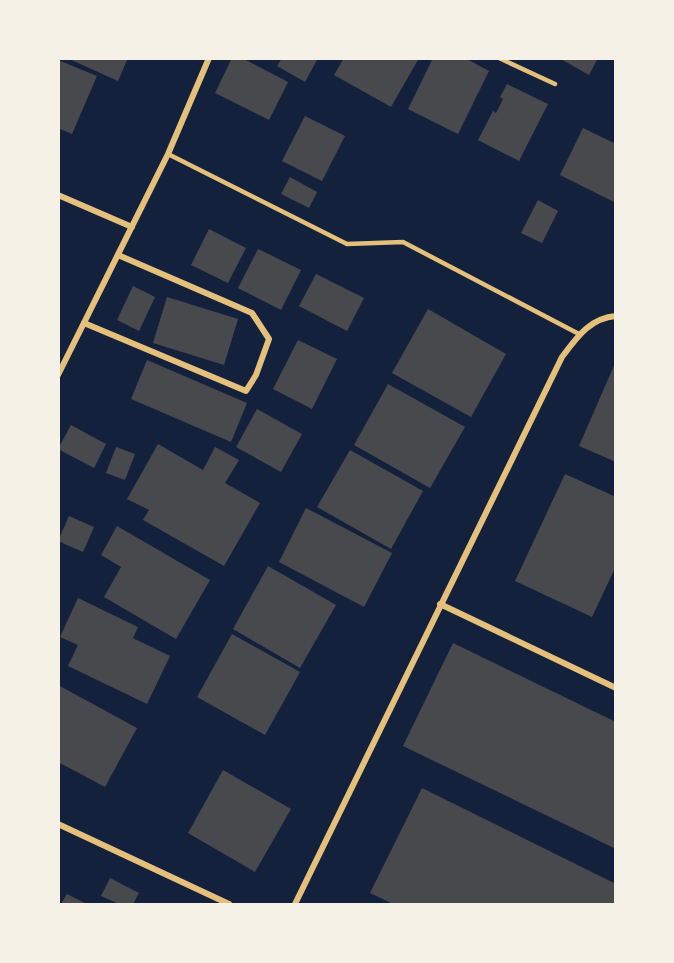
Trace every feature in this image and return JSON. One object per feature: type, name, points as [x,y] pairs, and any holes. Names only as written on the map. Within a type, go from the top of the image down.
[{"type":"street","points":[[58,375],[168,154],[209,58]]},
{"type":"street","points":[[58,195],[132,227]]},
{"type":"street","points":[[84,323],[246,391],[256,375],[269,339],[252,313],[118,255]]},
{"type":"street","points":[[295,904],[562,357],[579,334],[601,317],[615,316]]},
{"type":"street","points":[[440,604],[615,688]]},
{"type":"street","points":[[58,824],[229,904]]},
{"type":"lane","points":[[499,58],[555,84]]},
{"type":"lane","points":[[168,154],[347,244],[403,242],[579,334]]},
{"type":"building","points":[[67,58],[128,58],[118,81]]},
{"type":"building","points":[[232,58],[242,58],[288,82],[269,120],[215,93]]},
{"type":"building","points":[[282,58],[318,58],[305,82],[277,66]]},
{"type":"building","points":[[344,58],[419,58],[391,107],[334,75]]},
{"type":"building","points":[[433,58],[465,58],[489,71],[458,134],[408,109]]},
{"type":"building","points":[[559,58],[598,58],[589,75]]},
{"type":"building","points":[[58,60],[97,76],[72,134],[58,128]]},
{"type":"building","points":[[507,84],[548,104],[519,161],[478,140],[493,111],[496,113],[503,99],[500,97]]},
{"type":"building","points":[[305,116],[345,136],[322,181],[282,161]]},
{"type":"building","points":[[583,128],[616,144],[616,203],[560,175]]},
{"type":"building","points":[[290,177],[317,192],[309,208],[281,194]]},
{"type":"building","points":[[538,200],[558,211],[542,243],[521,233]]},
{"type":"building","points":[[209,229],[246,248],[228,283],[191,265]]},
{"type":"building","points":[[258,249],[301,270],[281,310],[238,288]]},
{"type":"building","points":[[316,274],[364,298],[347,331],[299,306]]},
{"type":"building","points":[[133,286],[155,297],[139,331],[117,320]]},
{"type":"building","points":[[167,297],[238,319],[224,365],[153,343]]},
{"type":"building","points":[[428,309],[506,354],[471,417],[392,373]]},
{"type":"building","points":[[298,340],[337,359],[312,409],[273,389]]},
{"type":"building","points":[[147,360],[247,403],[231,442],[131,399]]},
{"type":"building","points":[[616,361],[616,462],[579,446]]},
{"type":"building","points":[[388,384],[465,427],[430,488],[354,445]]},
{"type":"building","points":[[257,409],[302,434],[281,472],[236,447]]},
{"type":"building","points":[[71,425],[106,444],[94,468],[58,449]]},
{"type":"building","points":[[158,444],[203,470],[215,447],[239,460],[225,483],[260,503],[224,566],[143,520],[149,510],[127,499]]},
{"type":"building","points":[[116,447],[135,454],[125,480],[106,473]]},
{"type":"building","points":[[350,450],[423,491],[391,549],[317,507]]},
{"type":"building","points":[[565,474],[616,497],[616,566],[592,617],[515,581]]},
{"type":"building","points":[[306,508],[392,553],[364,607],[279,562]]},
{"type":"building","points":[[69,516],[94,527],[83,552],[58,541]]},
{"type":"building","points":[[117,526],[210,580],[176,639],[104,597],[121,567],[101,555]]},
{"type":"building","points":[[268,566],[336,605],[300,668],[233,629]]},
{"type":"building","points":[[78,598],[138,627],[133,638],[170,656],[147,704],[68,666],[78,645],[60,637]]},
{"type":"building","points":[[232,634],[300,672],[265,735],[197,697]]},
{"type":"building","points":[[453,643],[616,722],[616,849],[403,746]]},
{"type":"building","points":[[58,685],[137,728],[105,787],[58,762]]},
{"type":"building","points":[[223,770],[291,809],[255,872],[188,833]]},
{"type":"building","points":[[422,788],[616,884],[616,904],[393,904],[370,893]]},
{"type":"building","points":[[110,878],[139,893],[133,904],[119,904],[101,896]]},
{"type":"building","points":[[67,894],[87,904],[61,904]]}]
